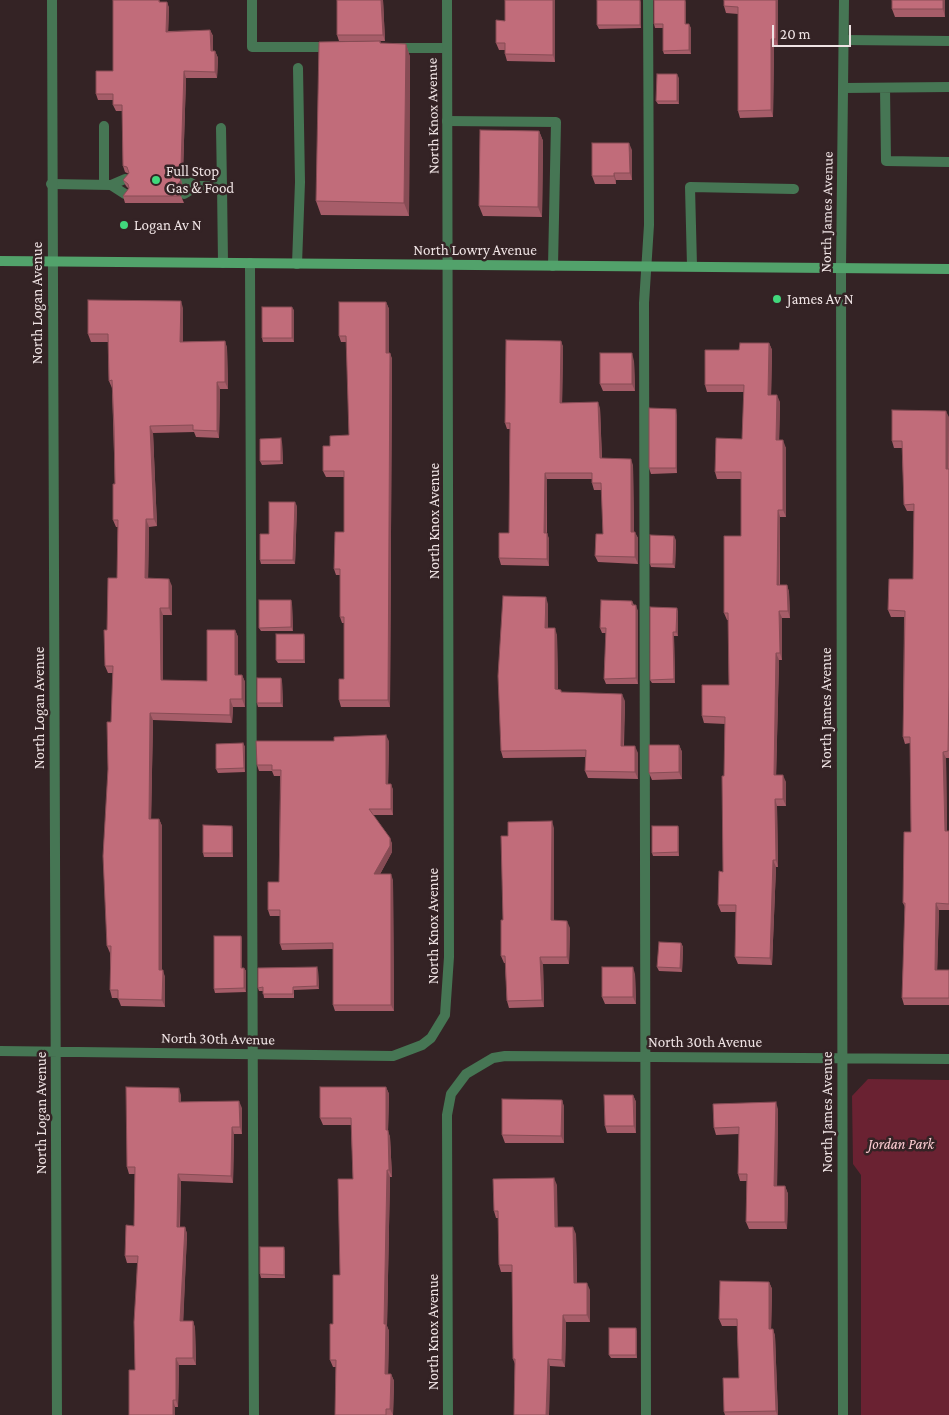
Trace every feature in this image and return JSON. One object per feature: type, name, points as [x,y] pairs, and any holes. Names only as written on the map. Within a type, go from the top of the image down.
[{"type":"main road","name":"North Lowry Avenue","points":[[0,261],[949,269]]},
{"type":"street","name":"North Logan Avenue","points":[[52,0],[51,261],[56,1052],[56,1415]]},
{"type":"street","points":[[252,0],[252,47],[340,48]]},
{"type":"street","name":"North Knox Avenue","points":[[431,1038],[445,1015],[448,994],[449,226],[447,0]]},
{"type":"street","points":[[646,1415],[644,303],[649,225],[648,0]]},
{"type":"street","name":"North James Avenue","points":[[843,1415],[841,268],[844,0]]},
{"type":"street","points":[[844,40],[949,41]]},
{"type":"street","points":[[380,48],[447,48]]},
{"type":"street","points":[[297,264],[300,182],[298,68]]},
{"type":"street","points":[[844,88],[949,87]]},
{"type":"street","points":[[885,88],[886,161],[949,162]]},
{"type":"street","points":[[447,121],[556,122],[553,266]]},
{"type":"street","points":[[104,126],[108,185]]},
{"type":"street","points":[[221,128],[223,263]]},
{"type":"street","points":[[51,184],[108,185],[125,179]]},
{"type":"street","points":[[183,179],[197,186],[222,186]]},
{"type":"street","points":[[108,185],[125,194]]},
{"type":"street","points":[[184,194],[197,186]]},
{"type":"street","points":[[692,266],[690,187],[794,189]]},
{"type":"street","points":[[250,264],[254,1415]]},
{"type":"street","name":"North 30th Avenue","points":[[0,1052],[393,1056],[418,1047],[431,1038]]},
{"type":"street","name":"North 30th Avenue","points":[[466,1074],[478,1065],[506,1056],[949,1059]]},
{"type":"street","name":"North Knox Avenue","points":[[448,1415],[447,1115],[451,1094],[466,1074]]},
{"type":"green space","name":"Jordan Park","points":[[868,1079],[949,1080],[949,1415],[861,1415],[861,1175],[853,1164],[852,1096]]},
{"type":"building","points":[[113,0],[159,0],[159,2],[167,2],[166,32],[210,30],[211,51],[215,51],[215,72],[184,71],[181,166],[176,167],[174,173],[181,180],[175,188],[181,196],[123,196],[129,188],[128,184],[123,180],[129,173],[127,167],[123,166],[122,105],[113,105],[113,94],[96,94],[96,71],[113,71]]},
{"type":"building","points":[[337,0],[381,0],[383,35],[337,35]]},
{"type":"building","points":[[505,0],[553,0],[553,55],[505,54],[505,43],[496,43],[496,20],[505,21]]},
{"type":"building","points":[[597,0],[640,0],[640,25],[597,25]]},
{"type":"building","points":[[654,0],[685,0],[685,24],[689,24],[689,50],[663,51],[663,24],[654,24]]},
{"type":"building","points":[[724,0],[776,0],[776,39],[771,39],[771,110],[738,111],[738,7],[724,6]]},
{"type":"building","points":[[892,0],[943,0],[943,9],[892,9]]},
{"type":"building","points":[[380,41],[380,43],[406,44],[404,203],[316,201],[319,42]]},
{"type":"building","points":[[657,74],[677,74],[677,101],[656,101]]},
{"type":"building","points":[[480,130],[539,131],[538,207],[479,206]]},
{"type":"building","points":[[592,143],[629,143],[630,173],[614,173],[614,176],[592,176]]},
{"type":"building","points":[[88,300],[181,301],[180,342],[225,341],[225,382],[217,382],[217,431],[193,430],[193,425],[150,426],[154,519],[146,519],[145,578],[169,579],[169,608],[160,608],[161,680],[207,681],[207,630],[235,630],[235,675],[242,675],[242,699],[230,699],[230,715],[150,713],[149,819],[159,819],[159,970],[163,970],[162,1000],[118,999],[118,990],[110,990],[111,946],[107,946],[103,856],[108,769],[107,722],[111,722],[113,666],[105,666],[104,630],[107,630],[108,578],[117,578],[118,520],[113,520],[113,484],[115,484],[114,427],[112,380],[109,381],[108,334],[88,334]]},
{"type":"building","points":[[339,302],[386,302],[386,353],[390,353],[388,700],[339,700],[339,679],[344,679],[344,617],[340,617],[340,569],[334,569],[335,532],[344,532],[344,471],[323,471],[323,446],[330,446],[330,436],[349,435],[346,336],[339,336]]},
{"type":"building","points":[[262,307],[292,307],[292,338],[262,338]]},
{"type":"building","points":[[506,340],[561,341],[560,403],[598,402],[600,458],[631,459],[631,532],[635,532],[635,557],[595,556],[596,534],[603,534],[601,483],[592,483],[592,473],[545,473],[544,533],[547,533],[547,559],[499,558],[499,533],[509,533],[510,423],[505,423]]},
{"type":"building","points":[[740,343],[769,343],[768,395],[777,395],[776,440],[783,440],[783,510],[778,510],[777,585],[787,585],[788,611],[779,611],[780,653],[776,653],[774,775],[783,775],[783,799],[775,799],[776,860],[773,860],[770,958],[735,957],[736,905],[718,905],[719,871],[723,872],[722,776],[724,776],[725,717],[702,716],[702,685],[729,685],[728,613],[724,613],[724,536],[741,536],[741,472],[715,472],[716,438],[742,439],[744,385],[705,385],[705,350],[739,350]]},
{"type":"building","points":[[600,353],[632,353],[632,384],[600,384]]},
{"type":"building","points":[[649,408],[676,409],[676,468],[649,468]]},
{"type":"building","points":[[892,410],[946,411],[946,469],[949,469],[949,687],[948,751],[943,752],[945,831],[949,831],[949,904],[936,903],[935,970],[949,970],[949,998],[902,998],[905,903],[903,903],[904,832],[911,832],[910,737],[903,737],[905,611],[888,610],[889,579],[913,579],[914,504],[904,505],[902,441],[892,441]]},
{"type":"building","points":[[281,438],[281,461],[260,461],[260,439]]},
{"type":"building","points":[[269,502],[295,502],[293,560],[260,560],[260,534],[269,534]]},
{"type":"building","points":[[650,535],[674,536],[673,564],[650,564]]},
{"type":"building","points":[[503,596],[546,597],[545,628],[555,628],[555,689],[561,690],[561,692],[622,694],[621,746],[635,746],[635,772],[585,771],[586,750],[501,751],[498,676]]},
{"type":"building","points":[[259,600],[291,600],[291,627],[259,628]]},
{"type":"building","points":[[601,600],[632,601],[632,605],[636,605],[636,678],[604,679],[606,628],[600,628]]},
{"type":"building","points":[[650,607],[677,608],[676,632],[673,632],[674,679],[650,680]]},
{"type":"building","points":[[276,634],[304,634],[304,660],[276,660]]},
{"type":"building","points":[[257,678],[281,678],[281,703],[257,703]]},
{"type":"building","points":[[386,735],[386,784],[391,784],[391,809],[369,809],[390,838],[390,846],[374,874],[391,874],[391,1005],[333,1005],[333,943],[280,944],[280,910],[268,910],[268,882],[279,882],[281,770],[272,770],[272,765],[257,765],[256,741],[334,741],[334,737]]},
{"type":"building","points":[[243,743],[244,768],[216,769],[216,744]]},
{"type":"building","points":[[649,745],[679,745],[679,772],[649,773]]},
{"type":"building","points":[[552,821],[551,920],[567,921],[567,957],[540,957],[542,1000],[507,1001],[505,956],[501,956],[501,920],[503,920],[501,836],[508,836],[508,822]]},
{"type":"building","points":[[203,825],[232,826],[232,853],[203,853]]},
{"type":"building","points":[[652,826],[678,826],[678,852],[652,853]]},
{"type":"building","points":[[214,936],[241,936],[241,968],[244,968],[244,988],[214,989]]},
{"type":"building","points":[[659,942],[681,943],[680,968],[657,967]]},
{"type":"building","points":[[317,967],[317,986],[293,987],[293,994],[263,994],[263,987],[258,988],[258,968]]},
{"type":"building","points":[[602,967],[633,967],[633,997],[602,997]]},
{"type":"building","points":[[126,1087],[179,1088],[179,1102],[239,1101],[240,1127],[232,1127],[231,1176],[178,1174],[177,1227],[185,1227],[180,1321],[193,1321],[193,1358],[176,1358],[176,1400],[173,1400],[173,1415],[129,1415],[129,1370],[135,1370],[134,1322],[138,1256],[125,1256],[126,1225],[134,1226],[135,1167],[127,1167]]},
{"type":"building","points":[[320,1087],[386,1087],[386,1130],[388,1130],[389,1170],[387,1170],[384,1324],[386,1324],[385,1374],[391,1374],[390,1409],[386,1409],[386,1415],[335,1415],[336,1360],[330,1360],[330,1324],[333,1324],[333,1275],[340,1275],[338,1179],[353,1179],[351,1118],[320,1118]]},
{"type":"building","points":[[604,1095],[633,1095],[634,1126],[605,1126]]},
{"type":"building","points":[[502,1099],[562,1100],[561,1136],[502,1135]]},
{"type":"building","points":[[776,1102],[774,1186],[785,1186],[785,1222],[746,1222],[747,1174],[738,1174],[739,1127],[714,1128],[713,1104]]},
{"type":"building","points":[[554,1178],[555,1227],[573,1227],[574,1283],[587,1283],[587,1315],[563,1315],[562,1360],[548,1359],[546,1415],[514,1415],[515,1359],[513,1359],[512,1265],[499,1265],[498,1211],[494,1211],[493,1179]]},
{"type":"building","points":[[260,1247],[284,1247],[284,1275],[260,1274]]},
{"type":"building","points":[[720,1281],[769,1282],[769,1329],[773,1329],[776,1411],[724,1412],[723,1378],[739,1378],[737,1319],[719,1319]]},
{"type":"building","points":[[609,1328],[636,1328],[636,1355],[609,1355]]},
{"type":"place","name":"Full Stop Gas & Food","points":[[156,180]]},
{"type":"place","name":"Logan Av N","points":[[124,225]]},
{"type":"place","name":"James Av N","points":[[777,299]]}]
